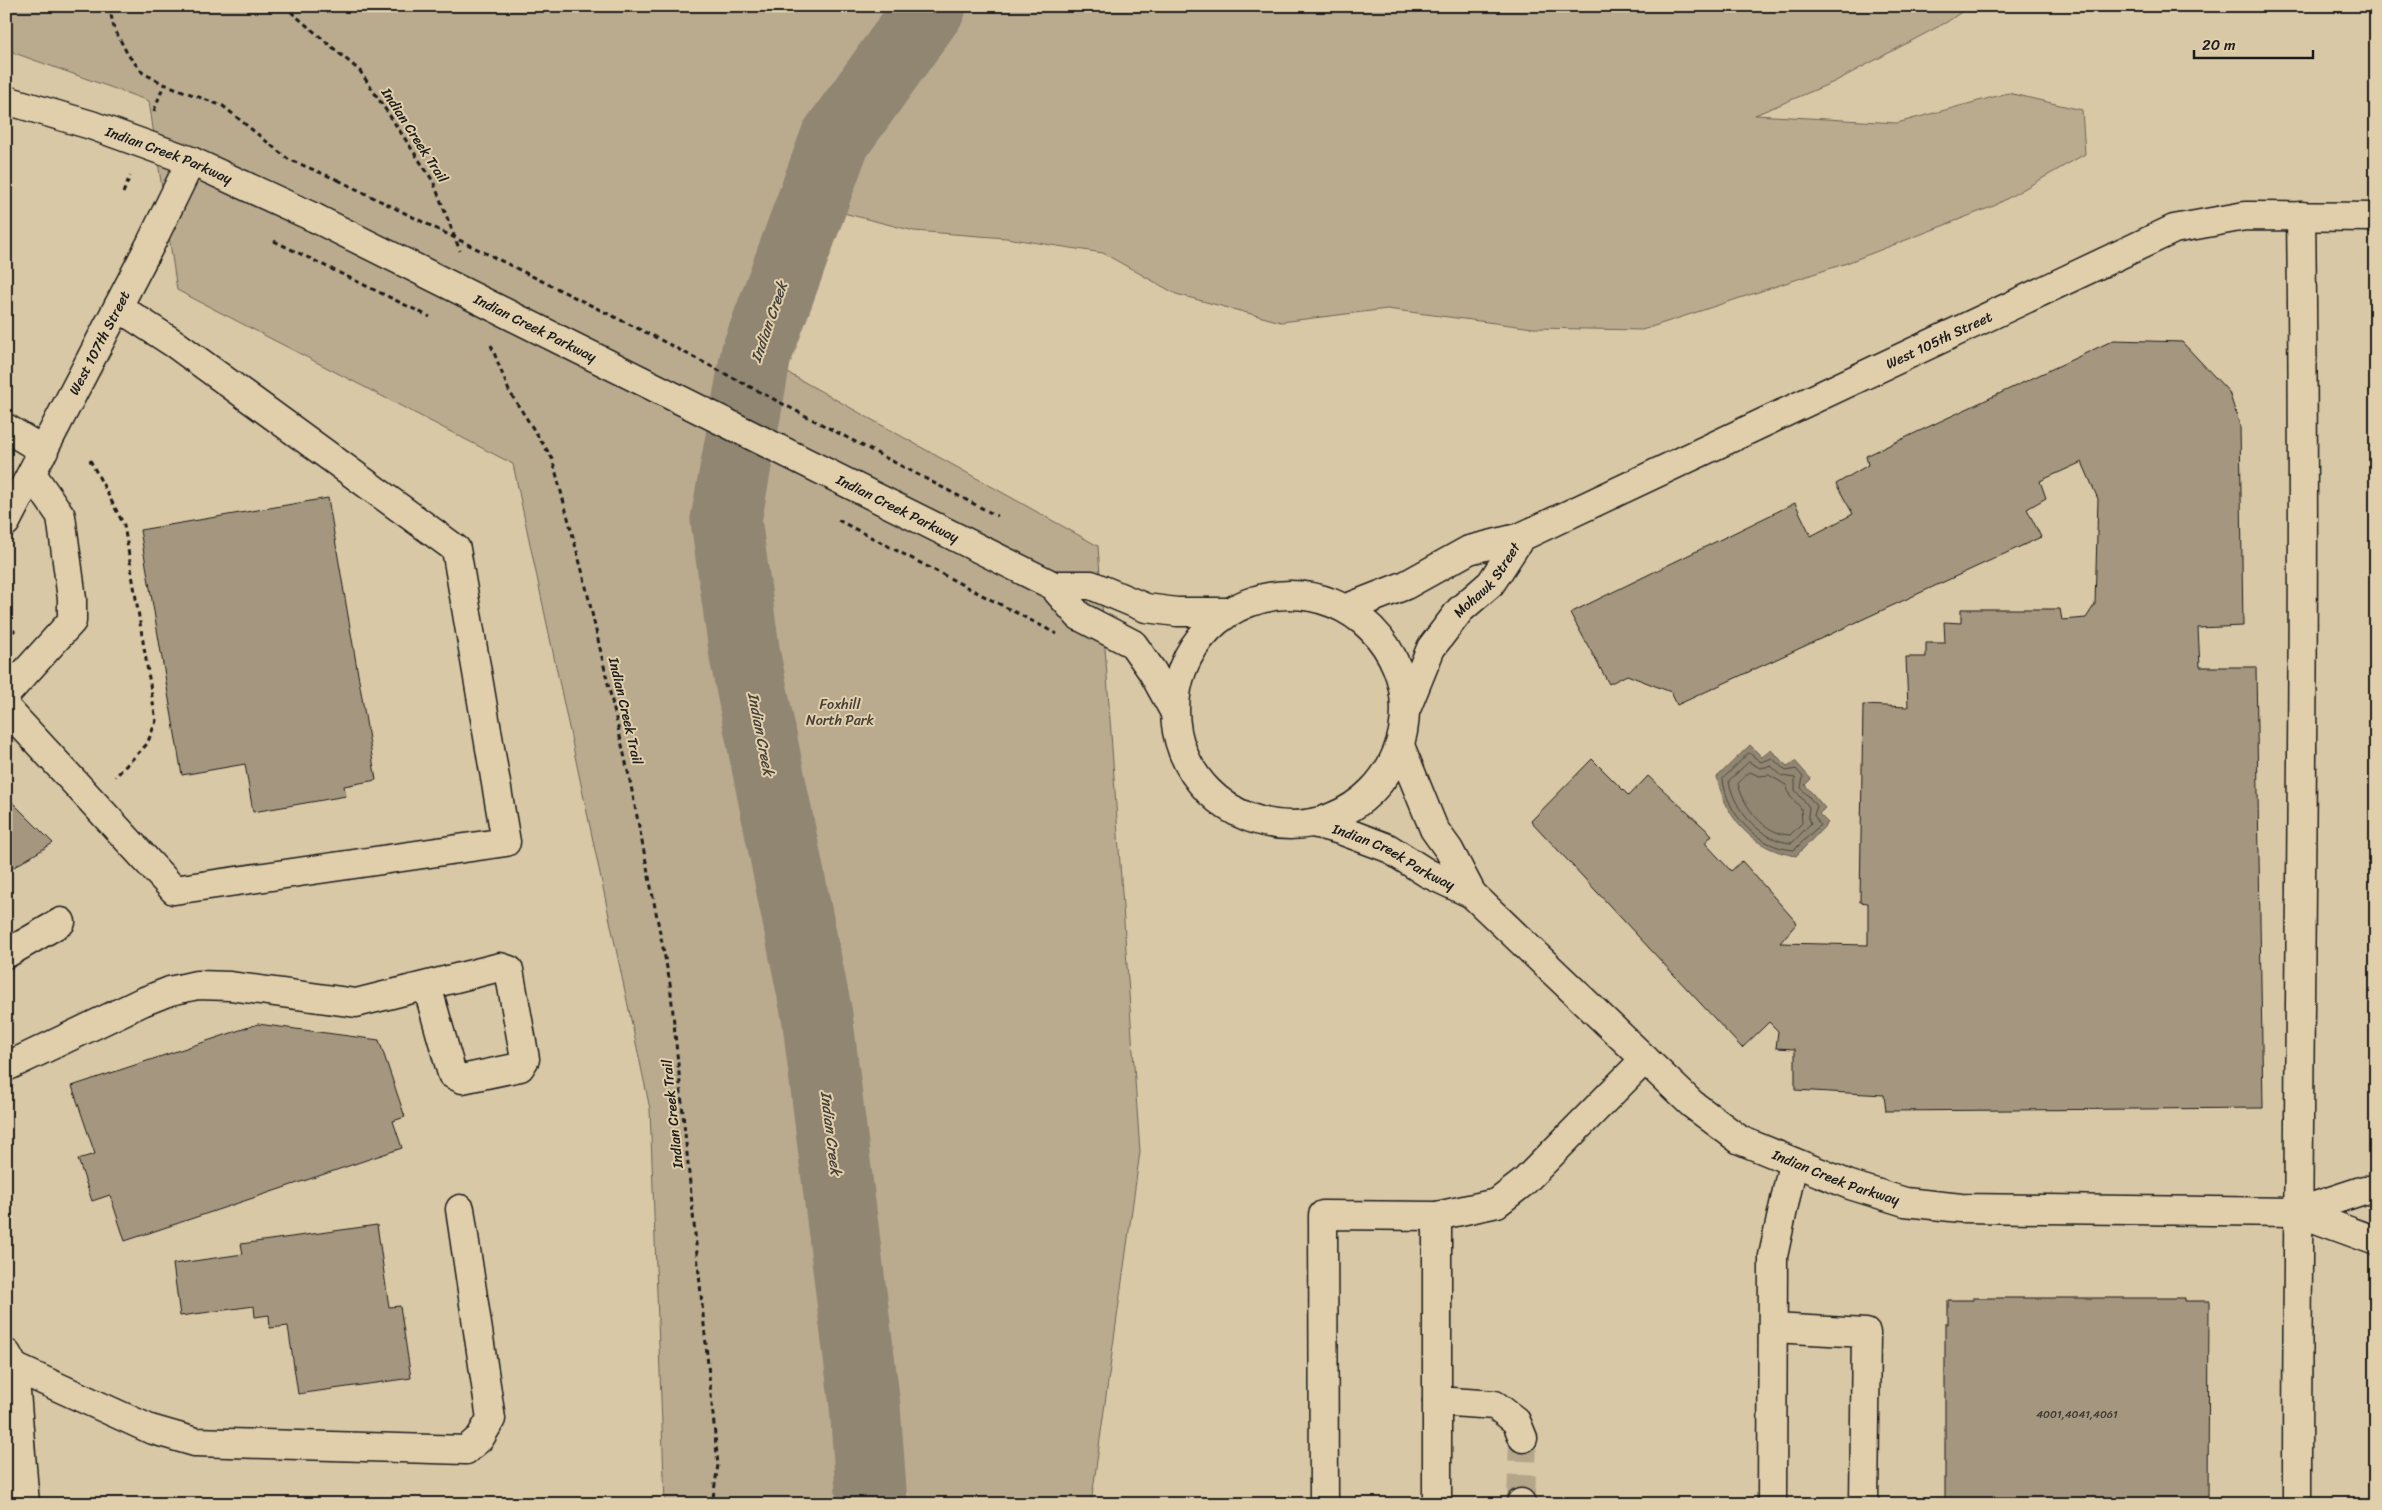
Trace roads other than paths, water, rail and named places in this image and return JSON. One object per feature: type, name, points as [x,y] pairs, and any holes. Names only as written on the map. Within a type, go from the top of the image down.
[{"type":"street","name":"Indian Creek Parkway","points":[[6,100],[92,125],[191,161],[315,218],[1052,585],[1079,616],[1133,644],[1152,671],[1174,711]]},
{"type":"street","name":"West 107th Street","points":[[6,522],[118,307],[191,161]]},
{"type":"street","name":"West 105th Street","points":[[1521,537],[2174,230],[2245,216],[2376,217]]},
{"type":"street","points":[[2298,1504],[2298,1212],[2304,460],[2300,216]]},
{"type":"street","points":[[6,708],[174,890],[506,842],[456,549],[175,344],[118,307]]},
{"type":"street","points":[[6,428],[38,462],[60,516],[72,599],[72,621],[6,694]]},
{"type":"street","name":"Mohawk Street","points":[[1347,608],[1406,585],[1469,550],[1521,537]]},
{"type":"street","name":"Mohawk Street","points":[[1407,707],[1430,648],[1460,610],[1491,584],[1521,537]]},
{"type":"street","name":"Indian Creek Parkway","points":[[1052,585],[1091,585],[1146,608],[1177,612],[1227,612]]},
{"type":"street","points":[[1268,595],[1308,595],[1347,608],[1378,634],[1399,668],[1407,707],[1401,748],[1381,782],[1350,809],[1313,823],[1272,825],[1233,812],[1202,786],[1181,751],[1174,711],[1180,672],[1199,636],[1227,612],[1268,595]]},
{"type":"street","name":"Indian Creek Parkway","points":[[1401,748],[1434,829],[1472,894],[1692,1104],[1740,1140],[1850,1185],[1905,1202],[1970,1208],[2298,1212],[2364,1190],[2376,1190]]},
{"type":"street","name":"Indian Creek Parkway","points":[[1313,823],[1340,830],[1388,848],[1427,874],[1472,894]]},
{"type":"street","points":[[6,954],[60,922]]},
{"type":"street","points":[[6,1067],[142,1002],[198,985],[230,986],[356,1003],[500,967],[509,970],[525,1059],[520,1067],[462,1079],[452,1074],[427,986]]},
{"type":"street","points":[[1324,1504],[1323,1215],[1437,1216],[1497,1203],[1524,1182],[1645,1059]]},
{"type":"street","points":[[1772,1504],[1773,1256],[1794,1163]]},
{"type":"street","points":[[9,1366],[150,1428],[195,1442],[466,1450],[480,1438],[492,1419],[460,1209]]},
{"type":"street","name":"Indian Creek Parkway","points":[[2298,1212],[2376,1241]]},
{"type":"street","points":[[1437,1216],[1437,1504]]},
{"type":"street","points":[[1773,1328],[1866,1333],[1864,1504]]},
{"type":"street","points":[[9,1366],[25,1504]]},
{"type":"street","points":[[1437,1401],[1495,1405],[1516,1421],[1523,1438]]},
{"type":"water","points":[[1750,745],[1762,757],[1771,750],[1788,767],[1795,761],[1811,779],[1805,785],[1825,808],[1819,814],[1828,823],[1796,856],[1766,847],[1743,830],[1734,819],[1721,792],[1717,777]]},
{"type":"waterway","name":"Indian Creek","points":[[872,1504],[865,1406],[817,1015],[745,656],[726,520],[756,355],[835,140],[931,6]]},
{"type":"tunnel","points":[[1521,1503],[1523,1438]]},
{"type":"park label","name":"Foxhill North Park","points":[[840,712]]}]
